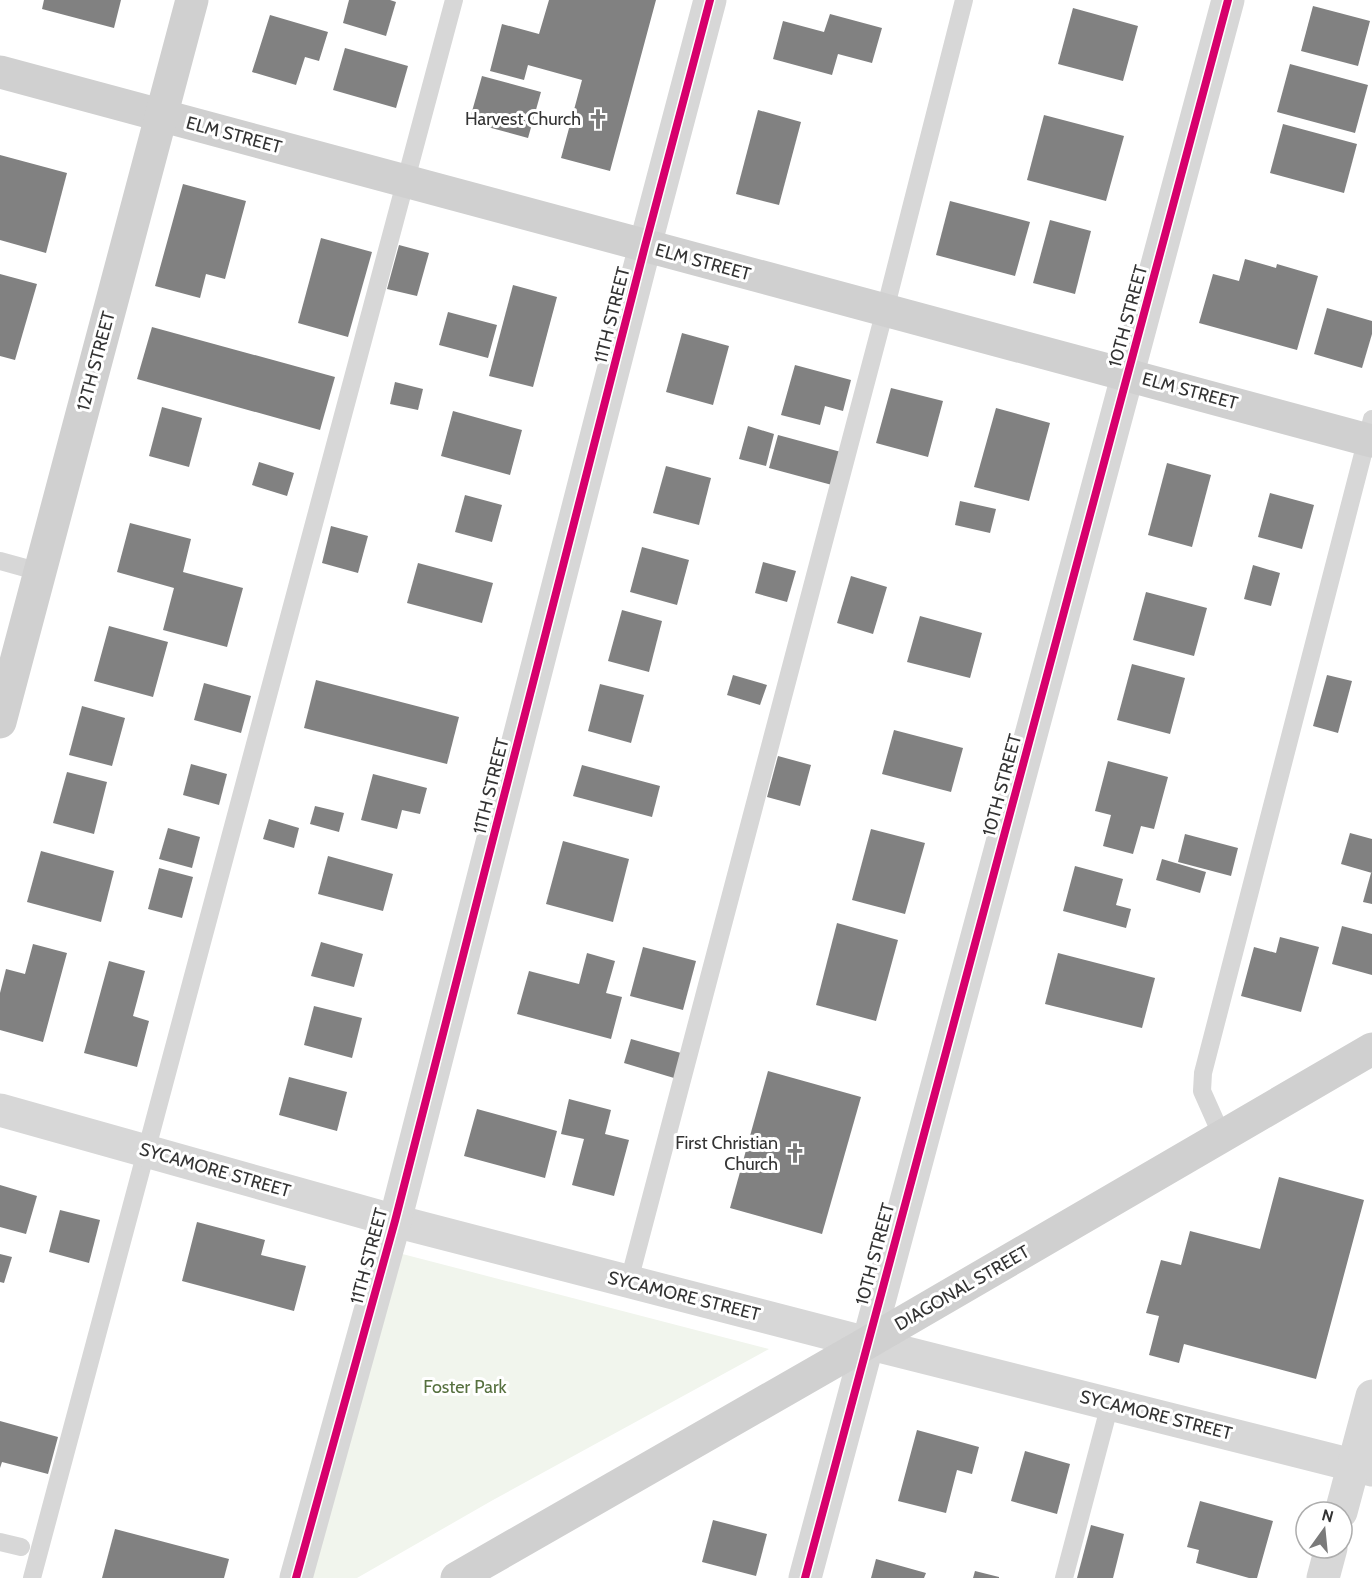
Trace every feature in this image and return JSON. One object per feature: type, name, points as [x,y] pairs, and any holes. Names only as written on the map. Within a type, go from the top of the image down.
[{"type":"main road","name":"12TH STREET","points":[[0,722],[192,0]]},
{"type":"main road","name":"ELM STREET","points":[[0,72],[1128,375],[1370,433]]},
{"type":"main road","name":"DIAGONAL STREET","points":[[457,1578],[1372,1049]]},
{"type":"street","name":"11TH STREET","points":[[296,1578],[395,1221],[710,0]]},
{"type":"street","name":"10TH STREET","points":[[805,1578],[1228,0]]},
{"type":"street","name":"SYCAMORE STREET","points":[[0,1110],[395,1221],[867,1343],[1363,1467]]},
{"type":"street","points":[[1347,1500],[1363,1467],[1372,1396]]},
{"type":"street","points":[[1323,1578],[1328,1560]]},
{"type":"lane","points":[[32,1578],[454,0]]},
{"type":"lane","points":[[629,1281],[885,310],[964,0]]},
{"type":"lane","points":[[1222,1136],[1202,1090],[1203,1073],[1370,433]]},
{"type":"lane","points":[[0,561],[40,572]]},
{"type":"lane","points":[[1064,1578],[1110,1404]]},
{"type":"lane","points":[[0,1542],[21,1547]]},
{"type":"green space","name":"Foster Park","points":[[387,1250],[769,1349],[493,1500],[357,1578],[296,1578]]},
{"type":"building","points":[[44,0],[121,0],[114,28],[42,9]]},
{"type":"building","points":[[349,0],[396,2],[386,36],[343,23]]},
{"type":"building","name":"Harvest Church","points":[[549,0],[656,0],[610,171],[561,158],[582,80],[528,65],[524,80],[490,71],[502,24],[539,34]]},
{"type":"building","points":[[1313,6],[1370,21],[1358,66],[1301,51]]},
{"type":"building","points":[[1073,8],[1138,26],[1123,81],[1058,64]]},
{"type":"building","points":[[830,14],[882,28],[872,63],[838,54],[832,75],[773,59],[783,21],[824,32]]},
{"type":"building","points":[[270,15],[328,32],[319,61],[305,57],[296,85],[252,72]]},
{"type":"building","points":[[345,48],[408,66],[396,108],[333,90]]},
{"type":"building","points":[[1290,64],[1368,85],[1355,133],[1277,112]]},
{"type":"building","points":[[482,76],[541,92],[528,138],[469,122]]},
{"type":"building","points":[[758,110],[801,122],[779,205],[736,194]]},
{"type":"building","points":[[1044,115],[1124,136],[1106,201],[1027,180]]},
{"type":"building","points":[[1283,124],[1357,144],[1344,193],[1270,173]]},
{"type":"building","points":[[0,155],[67,173],[46,253],[0,240]]},
{"type":"building","points":[[183,184],[246,201],[225,279],[206,274],[200,298],[155,286]]},
{"type":"building","points":[[950,201],[1030,222],[1015,276],[936,255]]},
{"type":"building","points":[[1050,220],[1091,231],[1075,294],[1033,283]]},
{"type":"building","points":[[321,238],[372,252],[348,337],[298,323]]},
{"type":"building","points":[[399,245],[429,253],[417,296],[387,289]]},
{"type":"building","points":[[1245,259],[1276,268],[1277,264],[1318,276],[1297,350],[1199,323],[1213,274],[1239,281]]},
{"type":"building","points":[[0,274],[37,284],[15,360],[0,356]]},
{"type":"building","points":[[513,285],[557,297],[533,387],[489,376]]},
{"type":"building","points":[[1327,308],[1372,321],[1372,334],[1362,368],[1314,354]]},
{"type":"building","points":[[448,312],[497,325],[488,358],[439,345]]},
{"type":"building","points":[[152,327],[335,377],[320,430],[137,379]]},
{"type":"building","points":[[682,333],[729,346],[713,405],[666,392]]},
{"type":"building","points":[[795,365],[851,380],[843,411],[825,406],[820,425],[781,415]]},
{"type":"building","points":[[395,382],[423,389],[418,410],[390,404]]},
{"type":"building","points":[[891,388],[943,401],[928,457],[876,443]]},
{"type":"building","points":[[162,407],[202,418],[189,467],[149,456]]},
{"type":"building","points":[[996,408],[1050,423],[1029,501],[974,487]]},
{"type":"building","points":[[453,411],[522,430],[510,475],[441,456]]},
{"type":"building","points":[[748,426],[774,434],[766,466],[739,459]]},
{"type":"building","points":[[778,435],[841,452],[832,485],[769,468]]},
{"type":"building","points":[[259,462],[294,473],[287,496],[252,485]]},
{"type":"building","points":[[1167,463],[1211,475],[1192,547],[1148,535]]},
{"type":"building","points":[[666,466],[711,478],[699,525],[653,513]]},
{"type":"building","points":[[1270,493],[1314,505],[1302,549],[1258,537]]},
{"type":"building","points":[[465,495],[502,505],[492,542],[455,532]]},
{"type":"building","points":[[960,501],[996,509],[990,533],[955,525]]},
{"type":"building","points":[[130,523],[191,539],[183,572],[243,588],[227,647],[163,630],[174,588],[117,572]]},
{"type":"building","points":[[331,526],[368,536],[358,573],[322,563]]},
{"type":"building","points":[[642,547],[689,560],[677,605],[630,592]]},
{"type":"building","points":[[763,562],[796,571],[787,602],[755,593]]},
{"type":"building","points":[[418,563],[493,583],[482,623],[407,603]]},
{"type":"building","points":[[1253,565],[1280,573],[1271,606],[1244,599]]},
{"type":"building","points":[[851,576],[887,587],[873,634],[837,623]]},
{"type":"building","points":[[1146,592],[1207,608],[1194,656],[1133,640]]},
{"type":"building","points":[[622,610],[662,621],[649,672],[608,661]]},
{"type":"building","points":[[920,616],[982,633],[970,678],[907,662]]},
{"type":"building","points":[[109,626],[168,642],[153,697],[94,681]]},
{"type":"building","points":[[1132,664],[1185,678],[1170,734],[1117,720]]},
{"type":"building","points":[[733,675],[767,685],[760,705],[727,695]]},
{"type":"building","points":[[1327,675],[1352,681],[1338,733],[1313,726]]},
{"type":"building","points":[[316,680],[459,717],[447,764],[304,728]]},
{"type":"building","points":[[204,683],[251,696],[241,733],[194,720]]},
{"type":"building","points":[[600,684],[644,695],[631,743],[588,731]]},
{"type":"building","points":[[82,706],[125,718],[112,766],[69,755]]},
{"type":"building","points":[[894,730],[963,748],[951,792],[882,774]]},
{"type":"building","points":[[778,756],[811,765],[800,806],[767,797]]},
{"type":"building","points":[[1108,761],[1168,777],[1154,829],[1141,826],[1133,854],[1103,846],[1111,815],[1095,811]]},
{"type":"building","points":[[191,764],[227,774],[219,805],[183,795]]},
{"type":"building","points":[[582,765],[660,786],[652,817],[573,796]]},
{"type":"building","points":[[67,772],[107,782],[94,834],[53,823]]},
{"type":"building","points":[[373,774],[427,788],[420,814],[402,810],[397,829],[361,820]]},
{"type":"building","points":[[315,806],[344,813],[339,832],[310,824]]},
{"type":"building","points":[[269,819],[299,828],[294,848],[263,839]]},
{"type":"building","points":[[168,828],[200,837],[192,868],[159,859]]},
{"type":"building","points":[[871,829],[925,843],[905,914],[852,900]]},
{"type":"building","points":[[1350,833],[1372,839],[1372,873],[1341,864]]},
{"type":"building","points":[[1185,834],[1238,848],[1231,876],[1178,862]]},
{"type":"building","points":[[563,841],[629,859],[613,922],[546,904]]},
{"type":"building","points":[[41,851],[114,871],[101,922],[27,902]]},
{"type":"building","points":[[328,856],[393,874],[383,911],[318,894]]},
{"type":"building","points":[[1162,859],[1206,872],[1200,893],[1156,880]]},
{"type":"building","points":[[1075,866],[1123,879],[1116,905],[1131,909],[1126,928],[1063,911]]},
{"type":"building","points":[[159,868],[193,877],[182,918],[148,909]]},
{"type":"building","points":[[1372,873],[1372,904],[1363,902]]},
{"type":"building","points":[[837,923],[898,940],[876,1021],[816,1005]]},
{"type":"building","points":[[1342,926],[1372,934],[1372,975],[1332,964]]},
{"type":"building","points":[[1280,937],[1319,947],[1301,1012],[1241,996],[1254,947],[1276,953]]},
{"type":"building","points":[[321,942],[363,954],[354,987],[311,976]]},
{"type":"building","points":[[33,944],[67,953],[43,1042],[0,1030],[0,993],[6,969],[25,974]]},
{"type":"building","points":[[643,947],[696,961],[683,1010],[630,996]]},
{"type":"building","points":[[587,953],[615,961],[606,993],[622,997],[611,1039],[517,1014],[529,971],[579,984]]},
{"type":"building","points":[[1058,953],[1155,978],[1142,1028],[1045,1004]]},
{"type":"building","points":[[109,961],[145,971],[133,1016],[149,1021],[137,1067],[84,1053]]},
{"type":"building","points":[[314,1006],[362,1018],[352,1058],[304,1045]]},
{"type":"building","points":[[631,1039],[681,1053],[674,1078],[624,1063]]},
{"type":"building","name":"First Christian Church","points":[[768,1071],[861,1097],[822,1234],[730,1208]]},
{"type":"building","points":[[289,1077],[347,1092],[337,1131],[279,1115]]},
{"type":"building","points":[[569,1099],[611,1110],[605,1134],[629,1140],[614,1196],[572,1185],[584,1139],[561,1134]]},
{"type":"building","points":[[477,1109],[557,1131],[545,1178],[464,1156]]},
{"type":"building","points":[[1279,1177],[1364,1200],[1316,1379],[1184,1344],[1179,1363],[1149,1355],[1159,1316],[1146,1313],[1161,1260],[1181,1265],[1190,1231],[1260,1249]]},
{"type":"building","points":[[0,1185],[37,1196],[26,1234],[0,1227]]},
{"type":"building","points":[[60,1210],[100,1220],[89,1263],[49,1252]]},
{"type":"building","points":[[197,1222],[265,1240],[261,1255],[306,1266],[294,1311],[182,1281]]},
{"type":"building","points":[[0,1254],[12,1257],[4,1283],[0,1282]]},
{"type":"building","points":[[0,1421],[58,1437],[48,1474],[2,1462],[0,1468]]},
{"type":"building","points":[[917,1430],[979,1447],[972,1474],[957,1470],[946,1513],[898,1501]]},
{"type":"building","points":[[1025,1451],[1070,1464],[1057,1514],[1011,1501]]},
{"type":"building","points":[[1200,1501],[1273,1521],[1257,1578],[1249,1578],[1196,1563],[1199,1550],[1187,1547]]},
{"type":"building","points":[[713,1520],[767,1534],[756,1576],[702,1562]]},
{"type":"building","points":[[1091,1525],[1124,1534],[1113,1578],[1077,1578]]},
{"type":"building","points":[[115,1529],[229,1559],[224,1578],[102,1578]]},
{"type":"building","points":[[876,1559],[926,1573],[924,1578],[871,1578]]},
{"type":"building","points":[[975,1571],[999,1577],[999,1578],[973,1578]]},
{"type":"cycle path","points":[[296,1578],[395,1221],[710,0]]},
{"type":"cycle path","points":[[805,1578],[1228,0]]},
{"type":"place","name":"Harvest Church","points":[[598,119]]},
{"type":"place","name":"First Christian Church","points":[[795,1153]]}]
